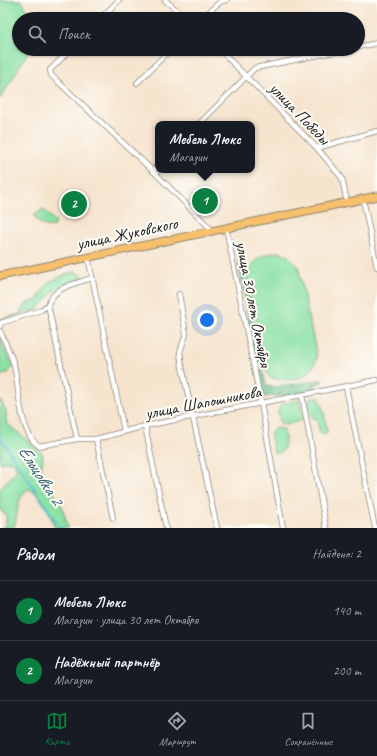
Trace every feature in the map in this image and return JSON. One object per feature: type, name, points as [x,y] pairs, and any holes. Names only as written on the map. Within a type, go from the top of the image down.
[{"type":"main road","name":"улица Жуковского","points":[[0,276],[377,196]]},
{"type":"street","points":[[107,12],[118,0]]},
{"type":"street","points":[[165,0],[179,12]]},
{"type":"street","points":[[208,12],[220,1],[227,0]]},
{"type":"street","points":[[365,46],[377,43]]},
{"type":"street","name":"улица 30 лет Октября","points":[[64,56],[50,70],[51,75],[153,171],[212,230]]},
{"type":"street","points":[[137,83],[164,56]]},
{"type":"street","name":"улица Победы","points":[[226,56],[317,148],[342,178],[347,203]]},
{"type":"street","points":[[202,121],[255,68],[314,56]]},
{"type":"street","points":[[317,148],[377,131]]},
{"type":"street","points":[[363,199],[377,267]]},
{"type":"street","name":"улица 30 лет Октября","points":[[226,228],[261,403],[283,528]]},
{"type":"street","points":[[88,257],[124,431]]},
{"type":"street","points":[[77,439],[48,306],[50,299],[56,293],[68,286],[92,278]]},
{"type":"street","points":[[179,294],[186,334],[180,352],[182,367],[194,416],[217,528]]},
{"type":"street","points":[[0,326],[1,323],[48,306]]},
{"type":"street","name":"улица Шапошникова","points":[[0,331],[14,365],[18,402],[30,438],[39,446],[77,439],[96,439],[145,426],[377,380]]},
{"type":"street","points":[[346,387],[375,528]]},
{"type":"street","points":[[302,395],[326,528]]},
{"type":"street","points":[[145,426],[166,528]]},
{"type":"street","points":[[96,439],[113,518]]},
{"type":"green space","points":[[0,0],[21,0],[29,12],[12,12],[12,56],[26,56],[0,99]]},
{"type":"green space","points":[[43,209],[56,222],[54,226],[44,226],[34,216]]},
{"type":"green space","points":[[279,252],[287,255],[298,266],[317,357],[310,371],[305,375],[299,378],[285,380],[270,378],[265,369],[246,276],[248,270],[254,262],[262,256]]},
{"type":"green space","points":[[238,260],[241,260],[266,385],[271,387],[321,380],[323,381],[314,386],[312,391],[294,395],[264,397],[260,386]]},
{"type":"green space","points":[[76,272],[84,277],[78,281],[64,284],[53,292],[38,309],[0,321],[0,319],[19,314],[27,303],[37,300],[49,282],[69,273]]},
{"type":"green space","points":[[0,337],[7,355],[14,365],[8,373],[0,376]]},
{"type":"green space","points":[[312,397],[319,397],[324,412],[327,432],[325,434],[321,434],[316,419],[312,417],[307,401]]},
{"type":"green space","points":[[0,399],[6,411],[6,423],[43,454],[39,480],[42,485],[53,488],[55,496],[62,506],[68,528],[55,528],[43,500],[28,489],[24,493],[19,503],[13,528],[2,528],[6,524],[6,515],[0,510],[0,489],[17,470],[15,464],[10,461],[0,463]]},
{"type":"green space","points":[[299,400],[303,417],[302,420],[286,425],[280,423],[278,411],[281,404]]},
{"type":"green space","points":[[275,428],[284,429],[285,436],[284,448],[278,453],[274,453],[270,433]]},
{"type":"waterway","name":"Ельцовка 2","points":[[0,437],[60,528]]},
{"type":"place","name":"Мебель Люкс","points":[[205,201]]},
{"type":"place","name":"Надёжный партнёр","points":[[74,204]]}]
